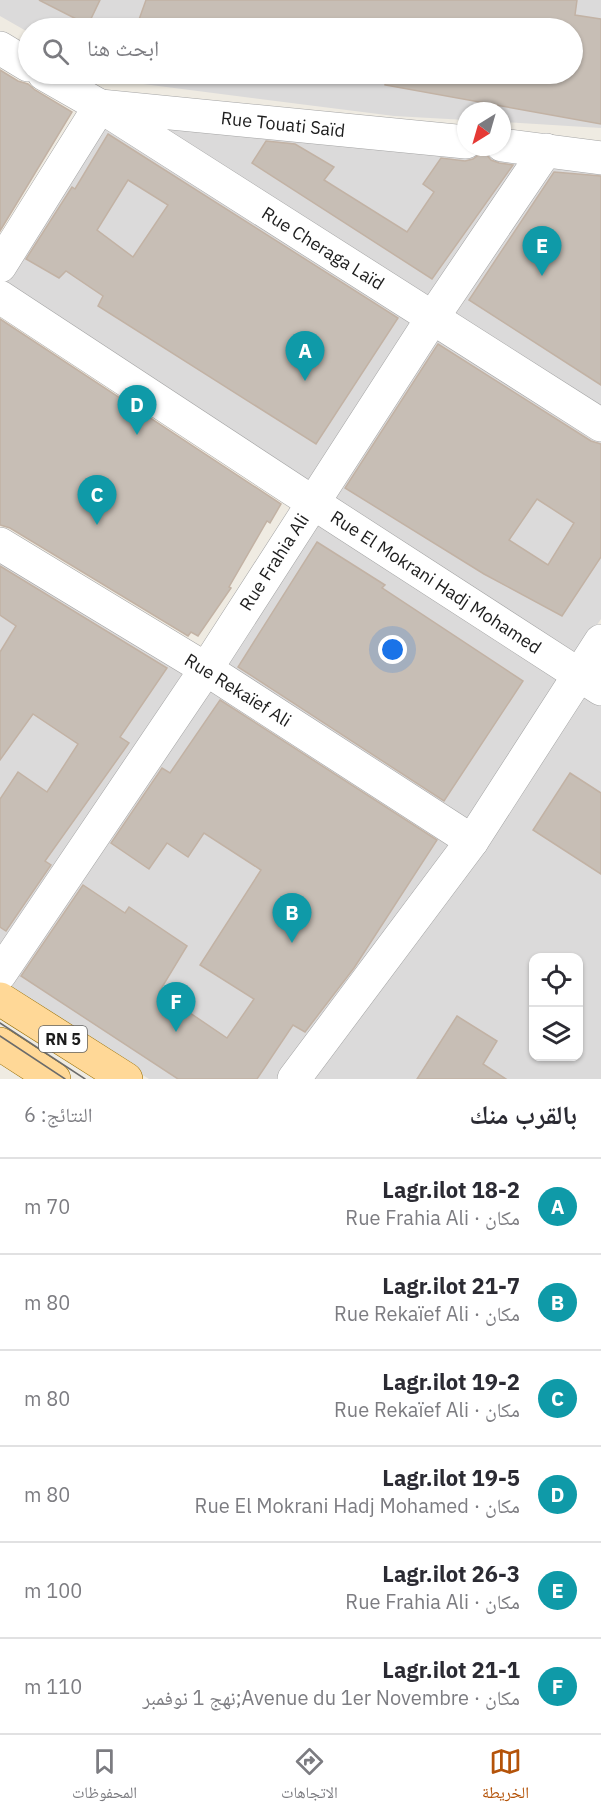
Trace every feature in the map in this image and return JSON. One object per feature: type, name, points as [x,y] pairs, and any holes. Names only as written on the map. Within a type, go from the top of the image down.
[{"type":"main road","name":"RN 5","points":[[0,999],[126,1079]]},
{"type":"main road","name":"RN 5","points":[[0,1044],[54,1079]]},
{"type":"street","points":[[0,48],[18,59]]},
{"type":"street","name":"Rue Cheraga Laïd","points":[[62,84],[100,106],[601,425]]},
{"type":"street","points":[[0,266],[100,106]]},
{"type":"street","name":"Rue Touati Saïd","points":[[100,106],[457,141]]},
{"type":"street","points":[[511,146],[590,156]]},
{"type":"street","name":"Rue Frahia Ali","points":[[0,974],[206,669],[433,317],[546,150]]},
{"type":"street","name":"Rue El Mokrani Hadj Mohamed","points":[[0,297],[590,681]]},
{"type":"street","name":"Rue Rekaïef Ali","points":[[0,544],[206,669],[472,841]]},
{"type":"street","points":[[294,1079],[590,681],[601,641]]},
{"type":"shaded area","points":[[0,0],[601,0],[601,128],[511,123],[511,102],[457,102],[457,120],[394,116],[143,84],[583,84],[583,18],[18,18],[18,26],[0,16]]},
{"type":"shaded area","points":[[142,117],[457,148],[457,156],[511,156],[511,154],[532,156],[433,303]]},
{"type":"shaded area","points":[[99,121],[419,324],[310,491],[0,288]]},
{"type":"shaded area","points":[[551,157],[601,165],[601,410],[447,311]]},
{"type":"shaded area","points":[[432,333],[601,440],[601,619],[572,661],[323,499]]},
{"type":"shaded area","points":[[314,513],[564,673],[465,828],[217,666]]},
{"type":"shaded area","points":[[0,553],[195,671],[0,960]]},
{"type":"shaded area","points":[[209,680],[455,840],[278,1079],[149,1079],[2,986]]},
{"type":"shaded area","points":[[584,687],[601,699],[601,1079],[311,1079]]},
{"type":"building","points":[[39,0],[100,0],[91,18],[74,18]]},
{"type":"building","points":[[146,0],[577,0],[575,15],[601,19],[601,124],[511,108],[511,102],[479,102],[385,85],[583,84],[583,18],[140,18]]},
{"type":"building","points":[[0,70],[18,81],[18,84],[28,84],[72,112],[0,231]]},
{"type":"building","points":[[108,134],[398,318],[316,444],[98,306],[103,296],[66,271],[59,278],[26,259],[72,187],[75,189]],"holes":[[[128,180],[168,205],[133,257],[97,230]]]},
{"type":"building","points":[[266,141],[295,144],[334,167],[324,180],[407,232],[434,192],[423,184],[441,158],[465,161],[477,156],[488,156],[499,163],[513,165],[432,279],[252,163]]},
{"type":"building","points":[[554,172],[601,176],[601,385],[469,300]]},
{"type":"building","points":[[0,319],[281,504],[270,523],[267,521],[229,587],[231,588],[198,636],[191,632],[188,636],[10,528],[0,525]]},
{"type":"building","points":[[438,344],[591,441],[601,444],[601,557],[562,616],[484,574],[345,488]],"holes":[[[537,499],[574,523],[548,565],[509,540]]]},
{"type":"building","points":[[317,542],[385,585],[382,588],[523,681],[444,801],[238,667]]},
{"type":"building","points":[[0,566],[167,668],[120,737],[129,743],[45,861],[51,865],[6,931],[0,927],[0,799],[18,772],[47,792],[78,744],[33,714],[0,760],[0,652],[16,626],[0,615]]},
{"type":"building","points":[[220,700],[437,840],[354,968],[305,1032],[293,1025],[257,1079],[178,1079],[21,976],[83,885],[125,913],[129,907],[187,946],[159,992],[227,1038],[254,999],[200,965],[261,870],[204,833],[188,857],[167,843],[149,869],[111,843],[162,768],[170,773]]},
{"type":"building","points":[[570,773],[601,793],[601,874],[533,830]]},
{"type":"building","points":[[457,1016],[497,1041],[483,1064],[506,1079],[417,1079]]},
{"type":"tram line","points":[[0,1023],[85,1079]]},
{"type":"tram line","points":[[0,1036],[65,1079]]},
{"type":"place","name":"Lagr.ilot 26-3","points":[[542,276]]},
{"type":"place","name":"Lagr.ilot 18-2","points":[[305,381]]},
{"type":"place","name":"Lagr.ilot 19-5","points":[[137,435]]},
{"type":"place","name":"Lagr.ilot 19-2","points":[[97,525]]},
{"type":"place","name":"Lagr.ilot 21-7","points":[[292,943]]},
{"type":"place","name":"Lagr.ilot 21-1","points":[[176,1032]]}]
